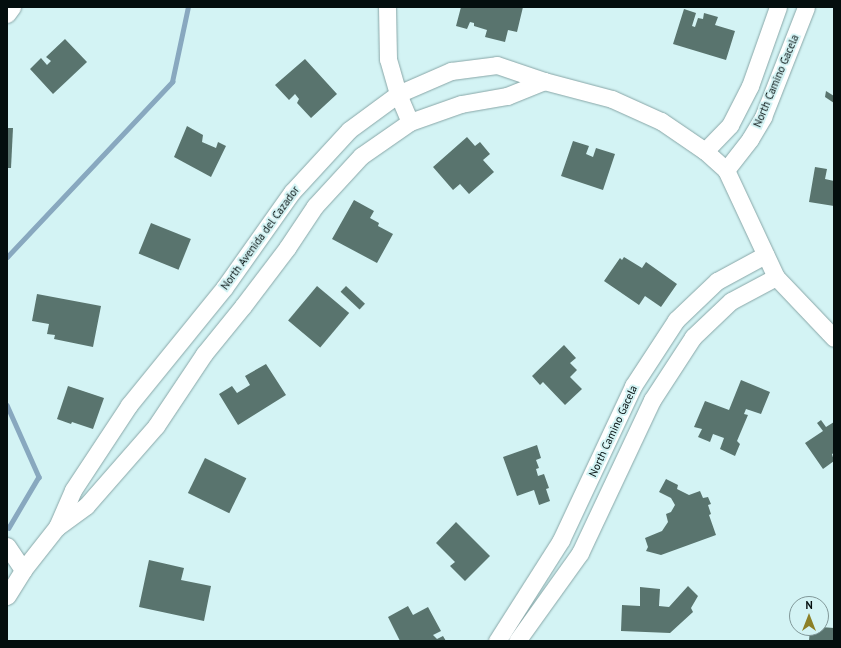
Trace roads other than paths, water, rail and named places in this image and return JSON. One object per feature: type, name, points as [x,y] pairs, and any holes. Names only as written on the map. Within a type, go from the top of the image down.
[{"type":"street","points":[[7,14],[12,7]]},
{"type":"street","points":[[387,7],[388,59],[398,94],[410,122]]},
{"type":"street","name":"North Camino Gacela","points":[[705,151],[730,125],[750,86],[778,7]]},
{"type":"street","name":"North Camino Gacela","points":[[726,170],[750,139],[763,117],[806,7]]},
{"type":"street","name":"North Avenida del Cazador","points":[[7,596],[23,570],[57,527],[73,490],[129,405],[224,288],[292,192],[349,130],[398,94],[451,71],[498,65],[544,81],[612,99],[661,121],[705,151],[726,170],[776,277],[834,338]]},
{"type":"street","name":"North Avenida del Cazador","points":[[57,527],[86,506],[156,426],[204,354],[287,248],[315,206],[361,156],[410,122],[461,104],[507,96],[544,81]]},
{"type":"street","name":"North Camino Gacela","points":[[497,641],[561,540],[633,386],[676,320],[717,281],[765,255]]},
{"type":"street","name":"North Camino Gacela","points":[[516,641],[580,553],[652,400],[693,337],[730,301],[776,277]]},
{"type":"street","points":[[607,444],[624,461]]},
{"type":"street","points":[[7,546],[23,570]]},
{"type":"waterway","points":[[7,257],[172,82],[188,7]]},
{"type":"waterway","points":[[7,405],[39,477],[9,528]]}]
